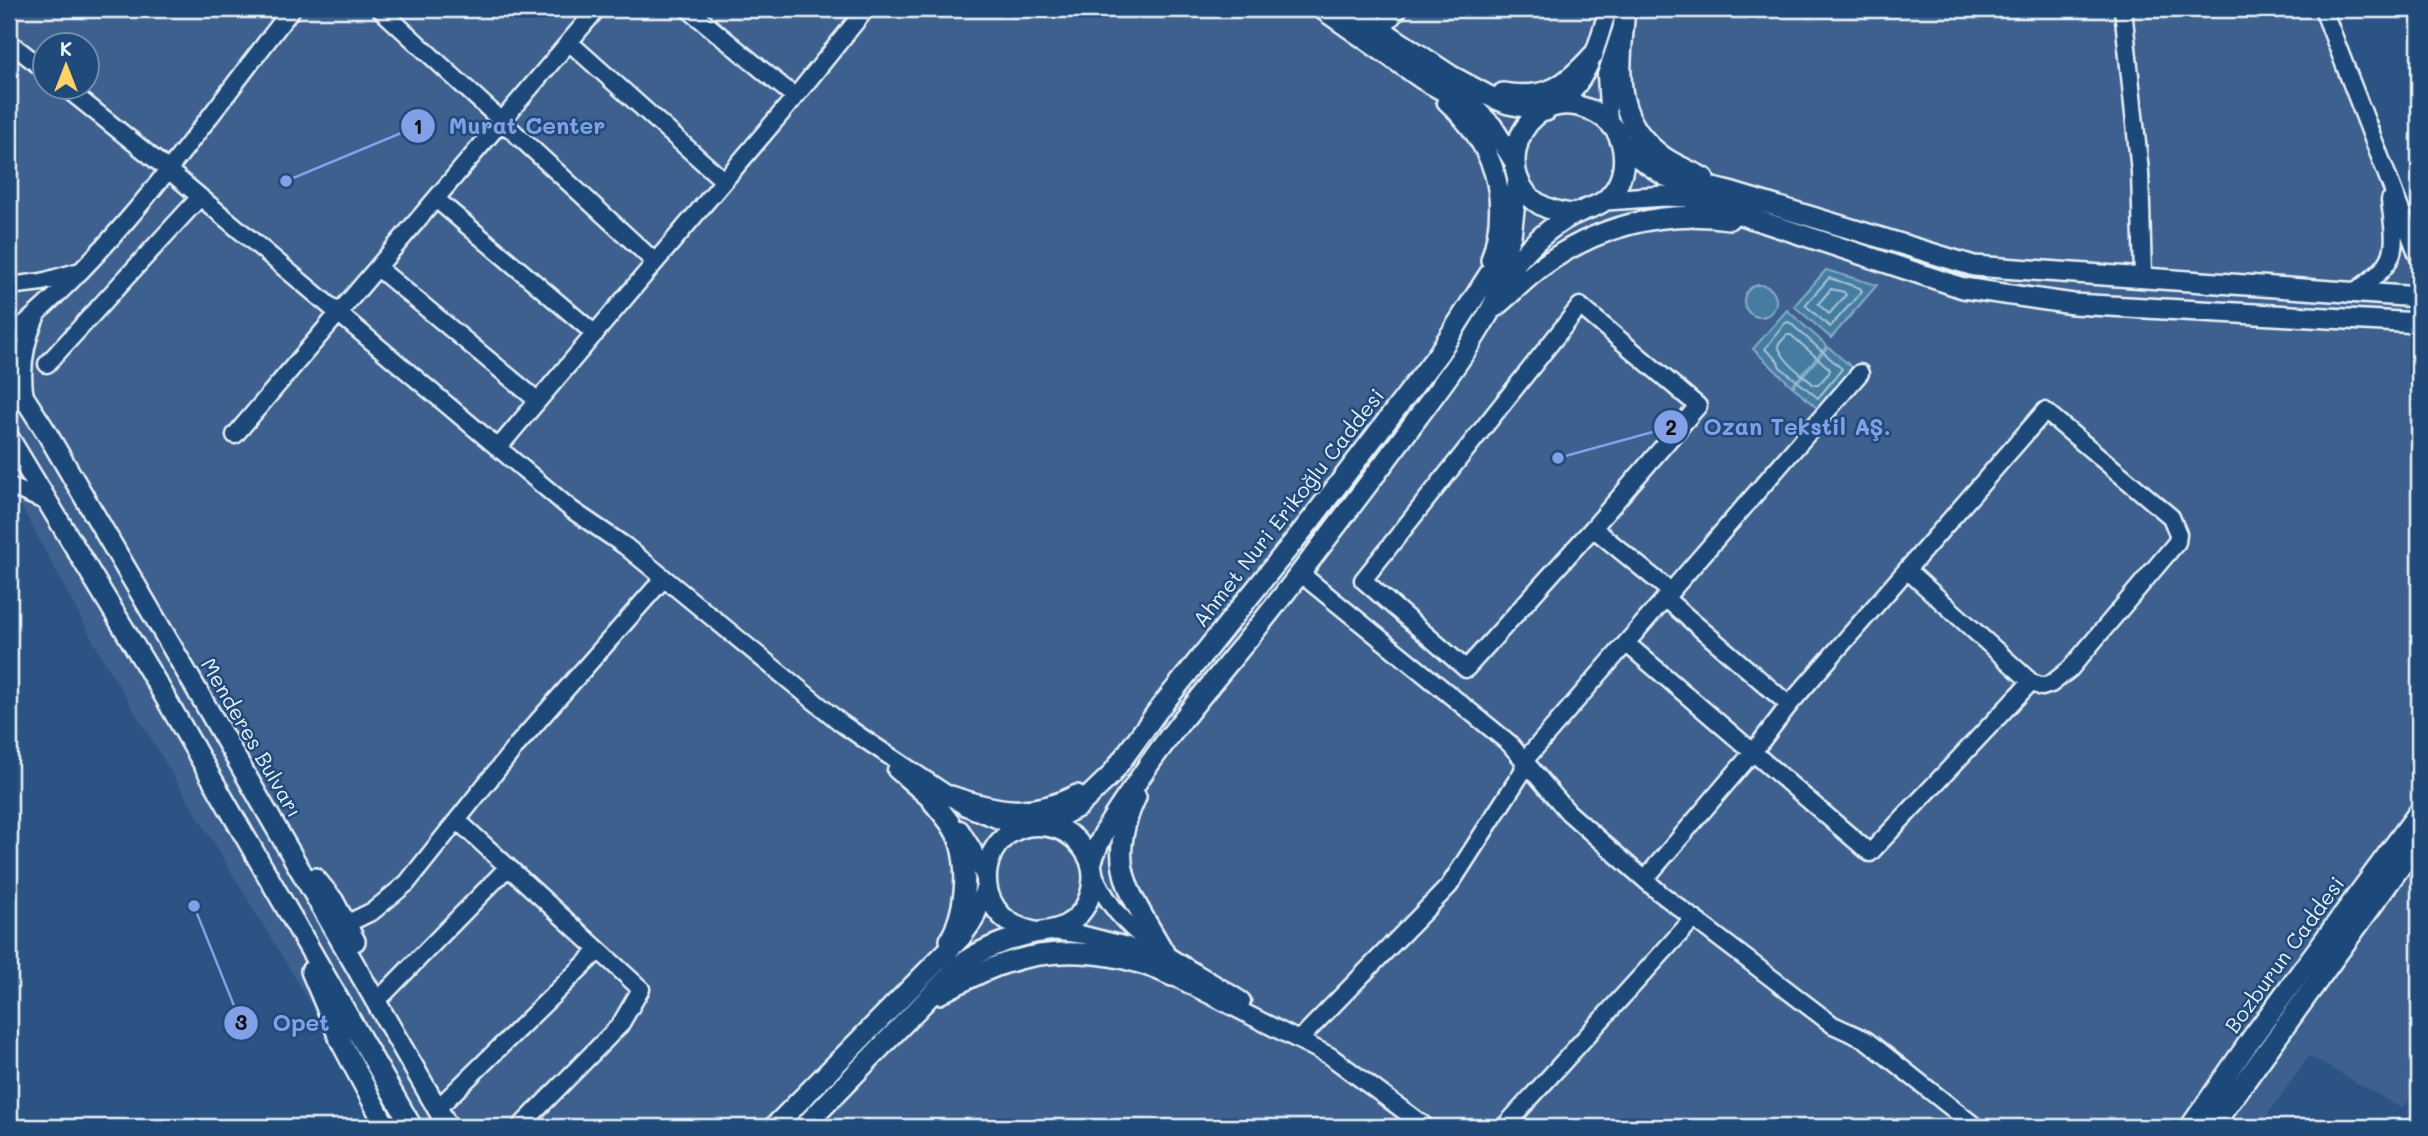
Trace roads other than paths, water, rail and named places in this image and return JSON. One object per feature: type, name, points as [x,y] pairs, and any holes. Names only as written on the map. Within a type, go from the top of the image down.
[{"type":"main road","points":[[1322,9],[1423,79],[1474,108],[1492,126],[1516,169],[1526,194],[1540,206],[1557,213],[1575,214]]},
{"type":"main road","points":[[1350,9],[1474,88],[1508,104],[1552,109]]},
{"type":"main road","points":[[1620,12],[1622,97],[1635,126],[1666,159],[1733,193]]},
{"type":"main road","points":[[1474,88],[1517,95],[1548,92],[1573,78],[1592,55]]},
{"type":"main road","points":[[1423,79],[1470,124],[1489,157],[1497,182],[1500,220],[1495,248],[1484,282]]},
{"type":"main road","points":[[804,1127],[961,964],[974,955],[1016,937],[1067,925],[1079,915],[1093,888],[1092,868],[1105,829],[1157,750],[1301,574],[1453,369],[1489,313],[1505,278],[1520,258],[1540,238],[1575,214],[1592,209],[1606,200],[1618,185],[1623,167],[1623,149],[1609,122],[1590,109],[1573,105],[1538,114],[1525,127],[1517,143],[1516,169]]},
{"type":"main road","points":[[1620,140],[1651,168],[1665,176],[1733,193],[1974,266],[2419,297]]},
{"type":"main road","name":"Ahmet Nuri Erikoğlu Caddesi","points":[[1033,825],[1052,821],[1078,807],[1111,775],[1159,709],[1311,520],[1438,354],[1499,261],[1511,235],[1516,169]]},
{"type":"main road","points":[[1606,200],[1687,197],[1765,225],[1963,288],[2073,304],[2419,323]]},
{"type":"main road","points":[[1489,313],[1551,261],[1587,239],[1613,229],[1644,220],[1687,216],[1716,217],[1765,225]]},
{"type":"main road","name":"Menderes Bulvarı","points":[[9,374],[174,649],[272,822],[332,900],[340,927]]},
{"type":"main road","points":[[9,438],[158,685],[412,1127]]},
{"type":"main road","points":[[1157,750],[1131,809],[1121,859],[1130,893],[1165,954]]},
{"type":"main road","points":[[937,963],[957,923],[963,898],[965,871],[960,842],[946,818],[942,799],[990,808],[1033,810],[1066,800],[1111,775]]},
{"type":"main road","name":"Bozburun Caddesi","points":[[2190,1127],[2254,1035],[2419,812]]},
{"type":"main road","points":[[774,1127],[937,963],[973,920],[986,883],[987,864],[998,845],[1014,831],[1033,825],[1055,827],[1071,835],[1083,848],[1092,868]]},
{"type":"main road","name":"Bozburun Caddesi","points":[[2212,1127],[2419,842]]},
{"type":"main road","points":[[986,883],[995,909],[1003,918],[1023,930],[1044,932]]},
{"type":"main road","points":[[340,927],[384,994],[461,1127]]},
{"type":"main road","points":[[340,927],[448,1127]]},
{"type":"main road","points":[[303,940],[313,982],[386,1127]]},
{"type":"main road","points":[[920,1005],[981,973],[1038,955],[1073,953],[1118,957],[1145,964],[1171,976]]},
{"type":"street","points":[[9,337],[82,271],[167,169],[292,9]]},
{"type":"street","points":[[380,9],[655,262]]},
{"type":"street","points":[[234,435],[597,9]]},
{"type":"street","points":[[688,9],[795,97]]},
{"type":"street","points":[[498,448],[795,97],[866,9]]},
{"type":"street","points":[[1381,29],[1399,9]]},
{"type":"street","points":[[2123,9],[2140,172],[2143,276]]},
{"type":"street","points":[[2323,9],[2419,258]]},
{"type":"street","points":[[1552,109],[1581,83],[1592,55],[1620,12]]},
{"type":"street","points":[[1609,122],[1606,75],[1620,12]]},
{"type":"street","points":[[569,42],[724,181]]},
{"type":"street","points":[[9,43],[32,60]]},
{"type":"street","points":[[83,102],[167,169],[572,510],[625,546],[841,723],[942,799],[1015,825],[1033,825]]},
{"type":"street","points":[[2353,293],[2374,279],[2394,254],[2396,242],[2386,177]]},
{"type":"street","points":[[47,364],[200,197]]},
{"type":"street","points":[[436,199],[595,334]]},
{"type":"street","points":[[378,268],[538,401]]},
{"type":"street","points":[[9,286],[42,282],[82,271]]},
{"type":"street","points":[[1446,693],[1698,406],[1580,306],[1363,580],[1466,668]]},
{"type":"street","points":[[26,400],[23,383],[24,351],[37,314]]},
{"type":"street","points":[[1299,1040],[1450,886],[1523,771],[1524,761],[1860,373]]},
{"type":"street","points":[[1645,878],[1789,705],[2045,411],[2171,516],[2178,534],[2176,542],[2070,669],[2051,684],[2042,687],[2031,682],[1907,570]]},
{"type":"street","points":[[9,486],[47,502]]},
{"type":"street","points":[[1593,528],[1789,705]]},
{"type":"street","points":[[1301,574],[1509,743],[1568,812],[1645,878],[1833,1025],[1866,1040],[1976,1127]]},
{"type":"street","points":[[340,927],[373,911],[407,883],[517,745],[664,578]]},
{"type":"street","points":[[1626,643],[1870,853],[2031,682]]},
{"type":"street","points":[[942,799],[962,832],[986,883]]},
{"type":"street","points":[[457,820],[641,989],[620,1025],[520,1127]]},
{"type":"street","points":[[384,994],[508,867]]},
{"type":"street","points":[[1092,868],[1102,895],[1119,917],[1165,954],[1236,997],[1299,1040]]},
{"type":"street","points":[[1504,1127],[1694,918]]},
{"type":"street","points":[[1044,932],[1084,934],[1127,946],[1171,976],[1330,1056],[1426,1127]]},
{"type":"street","points":[[445,1101],[598,951]]},
{"type":"water","points":[[1826,270],[1877,285],[1831,338],[1794,306]]},
{"type":"water","points":[[1760,285],[1772,289],[1776,301],[1772,313],[1760,317],[1748,313],[1744,301],[1748,289]]},
{"type":"water","points":[[1787,310],[1827,346],[1792,386],[1753,349]]},
{"type":"water","points":[[1828,347],[1854,369],[1818,409],[1793,387]]},
{"type":"place","name":"Murat Center","points":[[286,181]]},
{"type":"place","name":"Ozan Tekstil AŞ.","points":[[1558,458]]},
{"type":"place","name":"Opet","points":[[194,906]]}]
